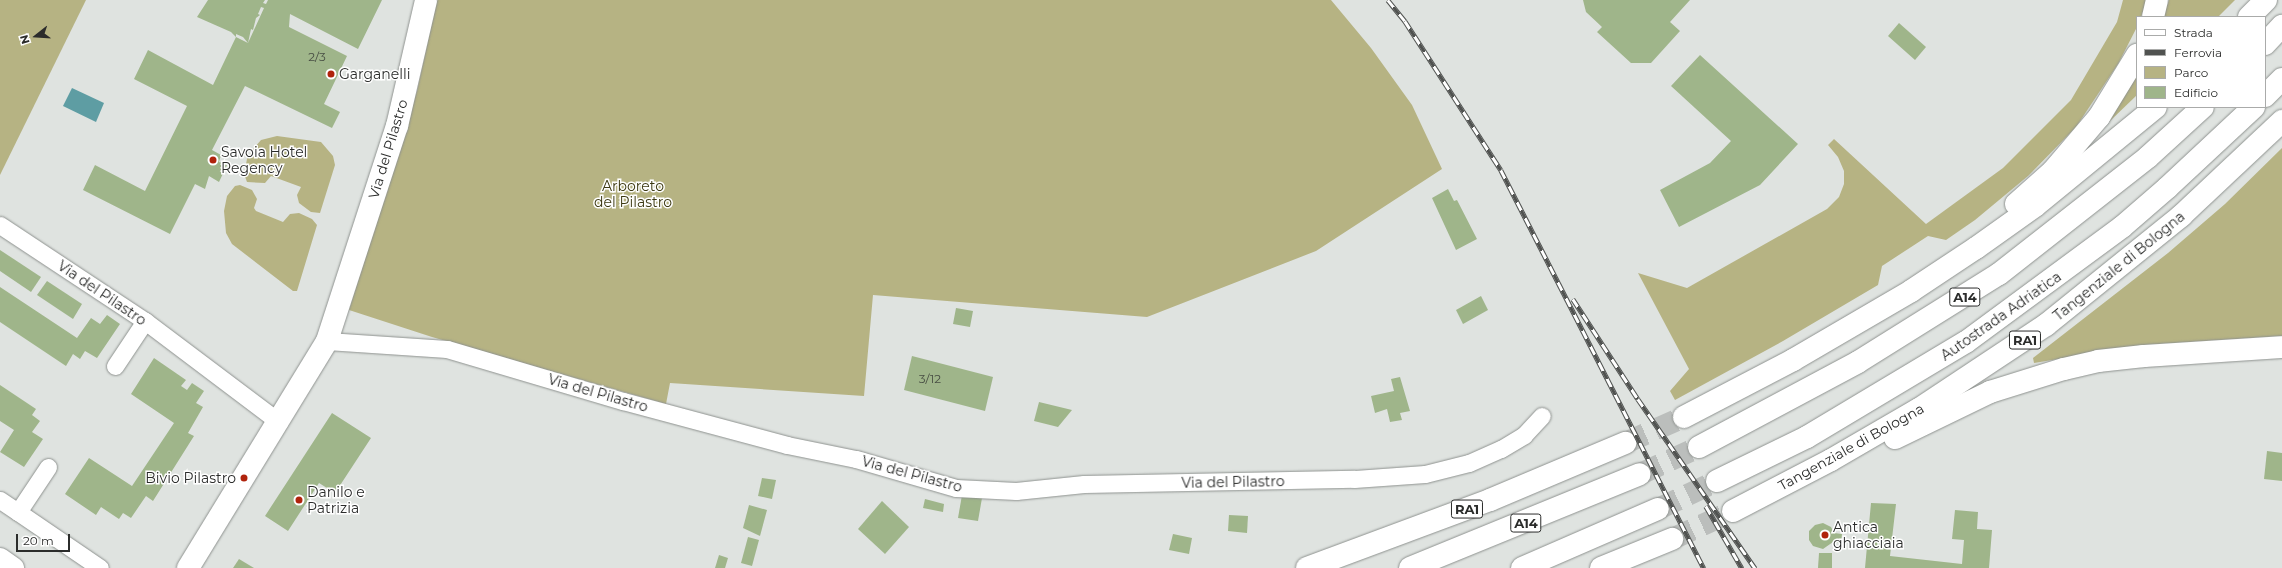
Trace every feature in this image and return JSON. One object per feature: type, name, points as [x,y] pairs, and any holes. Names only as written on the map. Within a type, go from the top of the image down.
[{"type":"main road","name":"Via del Pilastro","points":[[188,568],[279,422],[327,341],[398,126],[426,0]]},
{"type":"main road","points":[[2152,16],[2157,0]]},
{"type":"main road","points":[[2250,16],[2266,0]]},
{"type":"main road","points":[[2266,43],[2282,26]]},
{"type":"main road","points":[[1845,330],[2008,212],[2053,170],[2099,117],[2136,57]]},
{"type":"main road","points":[[2266,95],[2282,79]]},
{"type":"main road","points":[[1684,417],[1780,367],[1845,330],[1982,244],[2041,201],[2155,108]]},
{"type":"main road","name":"A14","points":[[1699,447],[1800,396],[1858,362],[1999,274],[2142,162],[2202,108]]},
{"type":"main road","name":"Autostrada Adriatica","points":[[1717,481],[1814,433],[1973,338],[2122,227],[2168,188],[2253,108]]},
{"type":"main road","name":"Tangenziale di Bologna","points":[[2282,121],[2182,216],[2046,325],[1919,409],[1831,460],[1738,508],[1829,471],[1990,392],[2026,379],[2098,362],[2282,348]]},
{"type":"main road","name":"RA1","points":[[1307,568],[1490,500],[1625,443]]},
{"type":"main road","name":"A14","points":[[1410,568],[1640,474]]},
{"type":"main road","points":[[1522,568],[1658,509]]},
{"type":"main road","points":[[1601,568],[1672,539]]},
{"type":"main road","points":[[0,559],[12,568]]},
{"type":"street","name":"Via del Pilastro","points":[[0,225],[145,321],[279,422]]},
{"type":"street","points":[[115,366],[145,321]]},
{"type":"street","name":"Via del Pilastro","points":[[327,341],[447,349],[623,401],[787,445],[856,459],[956,488],[1016,491],[1084,484],[1309,480],[1425,474],[1469,463],[1501,450],[1524,435],[1542,416]]},
{"type":"street","points":[[18,512],[48,467]]},
{"type":"street","points":[[0,500],[100,568]]},
{"type":"green space","points":[[0,0],[86,0],[0,175]]},
{"type":"green space","name":"Arboreto del Pilastro","points":[[437,0],[1331,0],[1371,48],[1412,105],[1442,169],[1316,251],[1147,317],[873,295],[864,396],[670,383],[666,404],[432,337],[349,310],[417,91]]},
{"type":"green space","points":[[2123,0],[2147,0],[2141,16],[2136,16],[2136,29],[2118,64],[2076,127],[2028,176],[1975,220],[1946,240],[1928,236],[1882,266],[1878,285],[1783,341],[1675,400],[1670,391],[1689,369],[1638,273],[1687,288],[1827,209],[1839,197],[1844,184],[1844,171],[1838,157],[1828,145],[1834,139],[1926,224],[2003,168],[2071,100],[2117,22]]},
{"type":"green space","points":[[2169,0],[2235,0],[2219,16],[2163,16]]},
{"type":"green space","points":[[2136,75],[2136,96],[2110,121]]},
{"type":"green space","points":[[277,136],[321,142],[333,156],[335,165],[320,213],[311,212],[299,203],[297,195],[301,187],[271,176],[265,183],[247,182],[244,174],[247,159],[254,148],[261,140]]},
{"type":"green space","points":[[2282,148],[2282,336],[2143,345],[2034,363],[2033,358],[2168,253],[2225,204]]},
{"type":"green space","points":[[240,185],[252,190],[257,199],[254,208],[256,211],[283,222],[290,214],[299,213],[312,219],[317,225],[297,291],[293,291],[232,244],[226,233],[224,211],[227,196],[235,186]]},
{"type":"water","points":[[72,88],[104,103],[96,122],[63,106]]},
{"type":"building","points":[[208,0],[265,0],[263,3],[266,4],[268,0],[382,0],[358,49],[290,14],[289,27],[347,56],[324,104],[340,112],[332,128],[245,86],[212,150],[221,155],[219,162],[227,165],[219,182],[209,176],[205,189],[195,184],[170,234],[83,190],[95,165],[145,191],[187,106],[134,79],[148,50],[213,85],[236,37],[231,32],[197,17]],"holes":[[[261,7],[264,8],[248,43],[251,29],[253,30],[256,18],[260,15],[258,14]],[[236,34],[243,37],[248,43],[236,37]]]},
{"type":"building","points":[[1583,0],[1690,0],[1670,22],[1680,31],[1651,63],[1631,63],[1597,32],[1602,27],[1586,12]]},
{"type":"building","points":[[1899,23],[1926,47],[1915,60],[1888,36]]},
{"type":"building","points":[[1700,55],[1798,144],[1760,185],[1679,227],[1660,190],[1710,163],[1731,141],[1671,86]]},
{"type":"building","points":[[1448,189],[1454,201],[1457,200],[1477,239],[1456,250],[1432,198]]},
{"type":"building","points":[[0,250],[41,277],[31,292],[0,271]]},
{"type":"building","points":[[47,281],[82,304],[73,319],[37,295]]},
{"type":"building","points":[[0,287],[77,338],[91,318],[100,324],[107,315],[120,324],[97,358],[85,351],[80,359],[73,354],[66,366],[0,322]]},
{"type":"building","points":[[1481,296],[1488,310],[1463,324],[1456,310]]},
{"type":"building","points":[[956,308],[973,311],[970,327],[953,324]]},
{"type":"building","points":[[912,356],[993,377],[985,411],[904,390]]},
{"type":"building","points":[[154,358],[186,380],[181,386],[187,390],[192,383],[204,391],[196,403],[203,407],[188,433],[194,436],[153,501],[146,496],[131,518],[123,513],[119,519],[101,507],[96,515],[65,494],[89,458],[132,486],[174,423],[131,394]]},
{"type":"building","points":[[1400,377],[1410,411],[1400,413],[1402,420],[1390,422],[1387,409],[1375,413],[1371,396],[1394,391],[1391,379]]},
{"type":"building","points":[[0,385],[36,409],[32,415],[40,421],[32,432],[43,439],[24,467],[0,452],[14,430],[0,421]]},
{"type":"building","points":[[1039,402],[1072,410],[1058,427],[1034,421]]},
{"type":"building","points":[[332,413],[371,438],[335,493],[319,483],[288,531],[265,516]]},
{"type":"building","points":[[2267,451],[2282,453],[2282,481],[2264,479]]},
{"type":"building","points":[[762,478],[776,480],[772,499],[758,496]]},
{"type":"building","points":[[962,495],[982,498],[978,521],[958,518]]},
{"type":"building","points":[[925,499],[944,504],[943,512],[923,508]]},
{"type":"building","points":[[882,501],[909,527],[885,554],[858,529]]},
{"type":"building","points":[[1871,503],[1896,504],[1890,556],[1962,564],[1964,540],[1952,539],[1955,510],[1978,512],[1977,529],[1992,530],[1989,568],[1865,568]]},
{"type":"building","points":[[749,505],[767,510],[760,536],[743,528]]},
{"type":"building","points":[[1229,515],[1248,516],[1247,533],[1228,531]]},
{"type":"building","name":"Antica ghiacciaia","points":[[1823,523],[1831,527],[1834,533],[1842,534],[1841,543],[1833,542],[1823,549],[1813,546],[1809,540],[1809,531],[1815,525]]},
{"type":"building","points":[[1173,534],[1192,538],[1189,554],[1169,550]]},
{"type":"building","points":[[748,537],[759,540],[752,566],[741,563]]},
{"type":"building","points":[[1819,553],[1832,553],[1832,568],[1818,568]]},
{"type":"building","points":[[719,555],[728,558],[725,568],[715,568]]},
{"type":"building","points":[[239,559],[254,568],[233,568]]},
{"type":"tunnel","points":[[1625,443],[1684,417]]},
{"type":"tunnel","points":[[1640,474],[1699,447]]},
{"type":"tunnel","points":[[1658,509],[1717,481]]},
{"type":"tunnel","points":[[1672,539],[1733,511]]},
{"type":"railway","points":[[1388,0],[1405,21],[1501,170],[1704,568]]},
{"type":"railway","points":[[1573,299],[1638,399],[1755,568]]},
{"type":"railway","points":[[1706,506],[1742,568]]},
{"type":"place","name":"Garganelli","points":[[331,74]]},
{"type":"place","name":"Savoia Hotel Regency","points":[[213,160]]},
{"type":"place","name":"Bivio Pilastro","points":[[244,478]]},
{"type":"place","name":"Danilo e Patrizia","points":[[299,500]]},
{"type":"place","name":"Antica ghiacciaia","points":[[1825,535]]}]
